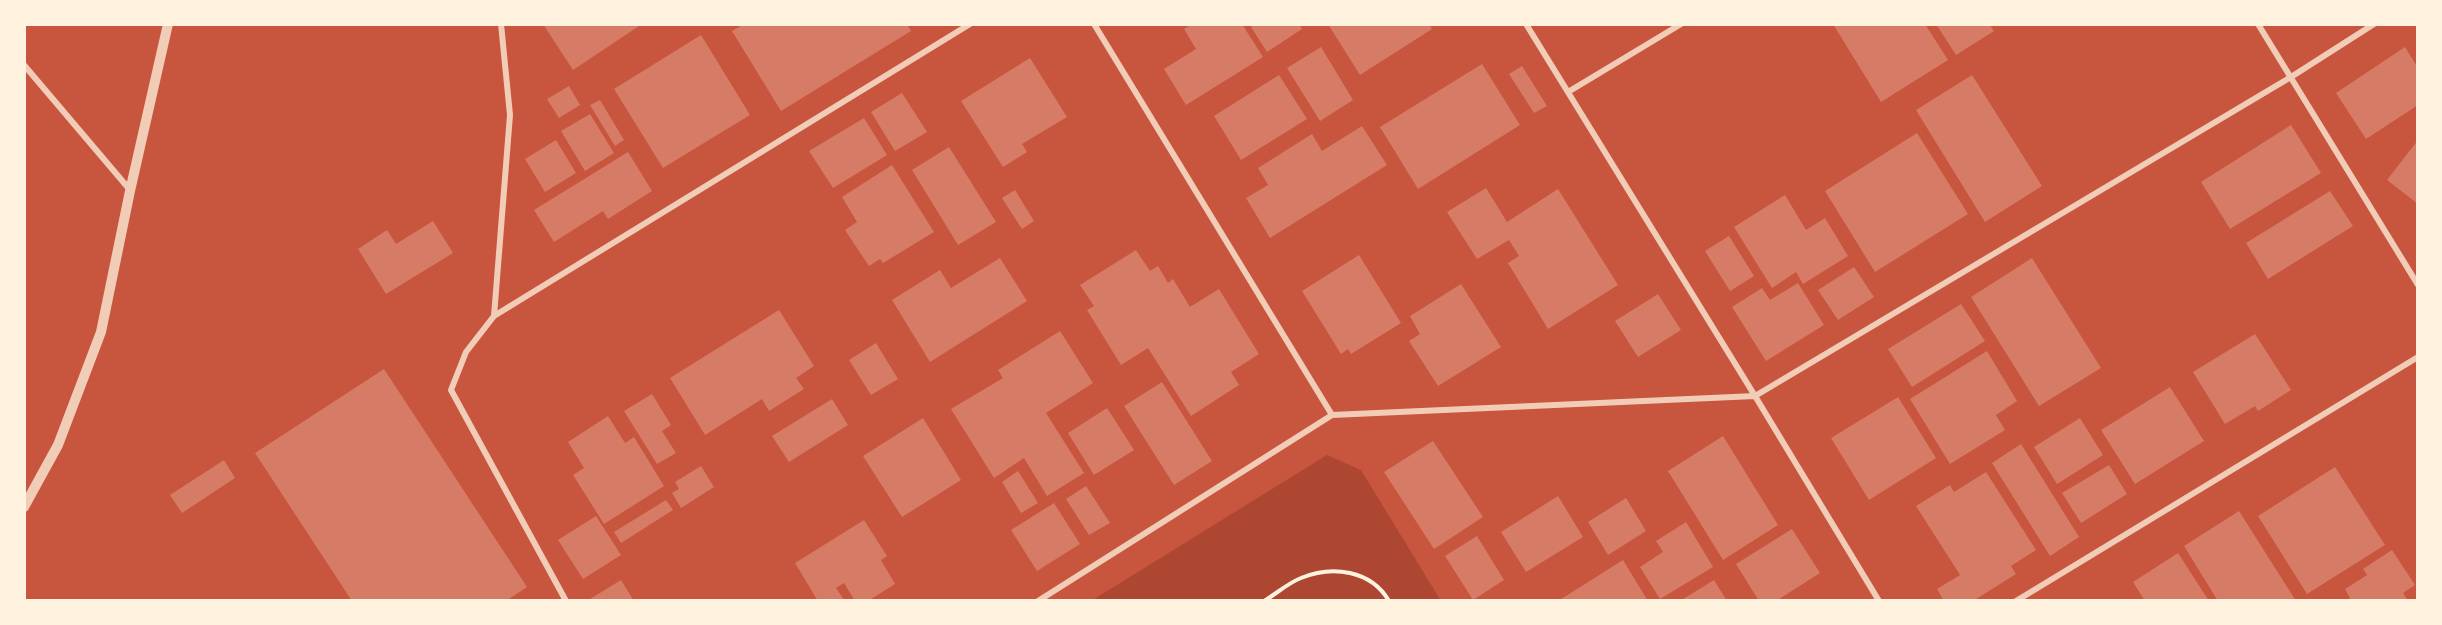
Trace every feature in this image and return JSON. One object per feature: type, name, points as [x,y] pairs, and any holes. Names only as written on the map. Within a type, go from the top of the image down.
[{"type":"street","points":[[24,507],[58,445],[101,333],[168,24]]},
{"type":"street","points":[[494,316],[510,116],[501,24]]},
{"type":"street","points":[[566,601],[451,390],[466,352],[494,316],[970,24]]},
{"type":"street","points":[[1094,24],[1332,415]]},
{"type":"street","points":[[1526,24],[1879,601]]},
{"type":"street","points":[[1568,92],[1680,24]]},
{"type":"street","points":[[2258,24],[2418,285]]},
{"type":"street","points":[[1038,601],[1332,415],[1755,396],[2291,77],[2374,24]]},
{"type":"street","points":[[24,65],[130,191]]},
{"type":"street","points":[[2016,601],[2418,357]]},
{"type":"path","points":[[1264,601],[1301,578],[1336,571],[1361,575],[1383,590],[1389,601]]},
{"type":"shaded area","points":[[1327,455],[1361,470],[1441,601],[1091,601]]},
{"type":"building","points":[[543,24],[642,24],[573,70]]},
{"type":"building","points":[[744,24],[907,24],[911,31],[781,111],[732,31]]},
{"type":"building","points":[[1192,24],[1242,24],[1263,57],[1186,105],[1164,69],[1196,49],[1184,29]]},
{"type":"building","points":[[1255,24],[1299,24],[1302,29],[1267,52],[1251,27]]},
{"type":"building","points":[[1328,24],[1429,24],[1432,29],[1360,75]]},
{"type":"building","points":[[1833,24],[1925,24],[1948,60],[1881,102]]},
{"type":"building","points":[[1936,24],[1989,24],[1994,31],[1956,55]]},
{"type":"building","points":[[701,35],[750,115],[663,168],[614,89]]},
{"type":"building","points":[[1321,47],[1353,100],[1320,121],[1287,68]]},
{"type":"building","points":[[2405,47],[2418,68],[2418,105],[2366,139],[2336,93]]},
{"type":"building","points":[[1030,58],[1067,117],[1022,144],[1027,152],[1003,167],[961,101]]},
{"type":"building","points":[[1482,64],[1520,125],[1418,189],[1380,127]]},
{"type":"building","points":[[1522,66],[1547,106],[1534,113],[1509,74]]},
{"type":"building","points":[[1279,75],[1307,119],[1241,160],[1214,116]]},
{"type":"building","points":[[1972,75],[2042,186],[1985,222],[1916,110]]},
{"type":"building","points":[[569,86],[580,105],[559,118],[547,99]]},
{"type":"building","points":[[902,93],[927,132],[895,151],[871,112]]},
{"type":"building","points":[[600,100],[624,140],[615,146],[590,105]]},
{"type":"building","points":[[590,114],[614,153],[585,171],[561,131]]},
{"type":"building","points":[[864,118],[887,155],[833,188],[809,151]]},
{"type":"building","points":[[2291,125],[2321,173],[2230,229],[2201,182]]},
{"type":"building","points":[[1362,126],[1387,165],[1270,238],[1246,198],[1268,185],[1258,168],[1312,134],[1322,151]]},
{"type":"building","points":[[1917,133],[1968,214],[1875,272],[1825,191]]},
{"type":"building","points":[[556,140],[576,173],[545,192],[525,159]]},
{"type":"building","points":[[2418,140],[2418,204],[2387,180]]},
{"type":"building","points":[[949,147],[996,222],[958,245],[912,170]]},
{"type":"building","points":[[628,152],[652,191],[608,219],[603,211],[554,242],[534,210]]},
{"type":"building","points":[[892,165],[934,232],[883,263],[880,259],[869,266],[845,230],[857,222],[842,197]]},
{"type":"building","points":[[1486,188],[1507,222],[1558,189],[1618,285],[1548,329],[1508,263],[1519,256],[1509,240],[1477,259],[1447,212]]},
{"type":"building","points":[[1015,190],[1034,221],[1022,229],[1002,198]]},
{"type":"building","points":[[2330,191],[2353,226],[2268,279],[2246,243]]},
{"type":"building","points":[[1785,195],[1806,230],[1825,218],[1848,256],[1803,284],[1796,272],[1772,288],[1734,227]]},
{"type":"building","points":[[433,221],[453,253],[386,294],[358,249],[387,230],[396,244]]},
{"type":"building","points":[[1729,236],[1754,276],[1730,291],[1705,251]]},
{"type":"building","points":[[1136,250],[1150,271],[1158,266],[1168,283],[1173,279],[1190,307],[1219,289],[1259,354],[1231,372],[1239,385],[1191,416],[1148,348],[1121,365],[1087,310],[1094,306],[1080,285]]},
{"type":"building","points":[[1359,255],[1401,323],[1351,354],[1348,349],[1341,354],[1302,291]]},
{"type":"building","points":[[1000,258],[1027,301],[930,362],[892,300],[940,270],[951,288]]},
{"type":"building","points":[[2032,258],[2101,368],[2039,406],[1971,297]]},
{"type":"building","points":[[1854,267],[1874,297],[1838,320],[1818,290]]},
{"type":"building","points":[[1798,283],[1824,325],[1766,361],[1732,307],[1762,288],[1770,300]]},
{"type":"building","points":[[1461,284],[1501,347],[1438,386],[1409,341],[1420,334],[1410,316]]},
{"type":"building","points":[[1658,294],[1681,330],[1638,357],[1615,321]]},
{"type":"building","points":[[1961,304],[1985,341],[1912,387],[1888,349]]},
{"type":"building","points":[[779,310],[814,366],[796,378],[804,389],[769,411],[762,399],[705,435],[670,378]]},
{"type":"building","points":[[1060,331],[1093,383],[1046,413],[1084,473],[1047,496],[1024,458],[994,478],[951,409],[1003,378],[998,370]]},
{"type":"building","points":[[2255,334],[2291,390],[2258,411],[2255,406],[2225,424],[2193,372]]},
{"type":"building","points":[[876,343],[898,379],[871,395],[849,360]]},
{"type":"building","points":[[1987,351],[2017,401],[1996,415],[2005,430],[1950,464],[1910,399]]},
{"type":"building","points":[[384,369],[527,587],[506,601],[352,601],[255,453]]},
{"type":"building","points":[[1162,382],[1212,461],[1174,485],[1124,406]]},
{"type":"building","points":[[2170,387],[2204,441],[2135,484],[2101,430]]},
{"type":"building","points":[[652,394],[671,425],[662,431],[676,453],[657,464],[624,411]]},
{"type":"building","points":[[1898,397],[1936,458],[1869,500],[1831,438]]},
{"type":"building","points":[[832,399],[848,425],[789,462],[772,436]]},
{"type":"building","points":[[1107,408],[1134,450],[1094,475],[1068,433]]},
{"type":"building","points":[[608,416],[625,443],[634,437],[664,486],[604,524],[573,475],[584,468],[568,442]]},
{"type":"building","points":[[923,418],[961,480],[902,517],[863,456]]},
{"type":"building","points":[[2080,418],[2103,455],[2057,484],[2034,447]]},
{"type":"building","points":[[1723,436],[1778,525],[1723,560],[1668,471]]},
{"type":"building","points":[[1433,441],[1483,517],[1434,549],[1384,472]]},
{"type":"building","points":[[2021,444],[2079,537],[2050,556],[1992,463]]},
{"type":"building","points":[[224,460],[235,478],[182,513],[170,495]]},
{"type":"building","points":[[2109,465],[2127,494],[2081,523],[2062,493]]},
{"type":"building","points":[[701,466],[714,487],[681,508],[672,493],[679,489],[675,482]]},
{"type":"building","points":[[2335,467],[2385,545],[2307,594],[2258,516]]},
{"type":"building","points":[[1018,471],[1038,503],[1021,513],[1002,482]]},
{"type":"building","points":[[1986,472],[2036,550],[2011,566],[2016,574],[1973,601],[1944,601],[1937,589],[1960,575],[1916,506],[1950,485],[1954,492]]},
{"type":"building","points":[[1086,486],[1110,523],[1089,535],[1066,499]]},
{"type":"building","points":[[1558,496],[1583,537],[1526,572],[1501,532]]},
{"type":"building","points":[[1626,498],[1646,531],[1608,555],[1588,522]]},
{"type":"building","points":[[666,500],[673,510],[621,543],[614,532]]},
{"type":"building","points":[[1054,503],[1080,544],[1037,571],[1011,530]]},
{"type":"building","points":[[2239,511],[2296,601],[2218,601],[2184,546]]},
{"type":"building","points":[[596,516],[621,555],[583,579],[558,540]]},
{"type":"building","points":[[864,520],[887,556],[881,560],[895,584],[868,601],[855,601],[844,583],[836,588],[845,601],[818,601],[795,563]]},
{"type":"building","points":[[1686,522],[1713,567],[1660,599],[1640,567],[1663,552],[1656,541]]},
{"type":"building","points":[[1792,529],[1820,573],[1776,601],[1759,601],[1736,564]]},
{"type":"building","points":[[1477,536],[1504,580],[1473,600],[1445,556]]},
{"type":"building","points":[[2392,550],[2415,585],[2403,593],[2408,601],[2345,601],[2350,598],[2345,589],[2367,575],[2363,569]]},
{"type":"building","points":[[2178,553],[2209,601],[2145,601],[2133,582]]},
{"type":"building","points":[[1623,560],[1648,601],[1558,601]]},
{"type":"building","points":[[621,580],[634,601],[591,601],[590,599]]},
{"type":"building","points":[[1714,580],[1727,601],[1680,601]]}]
